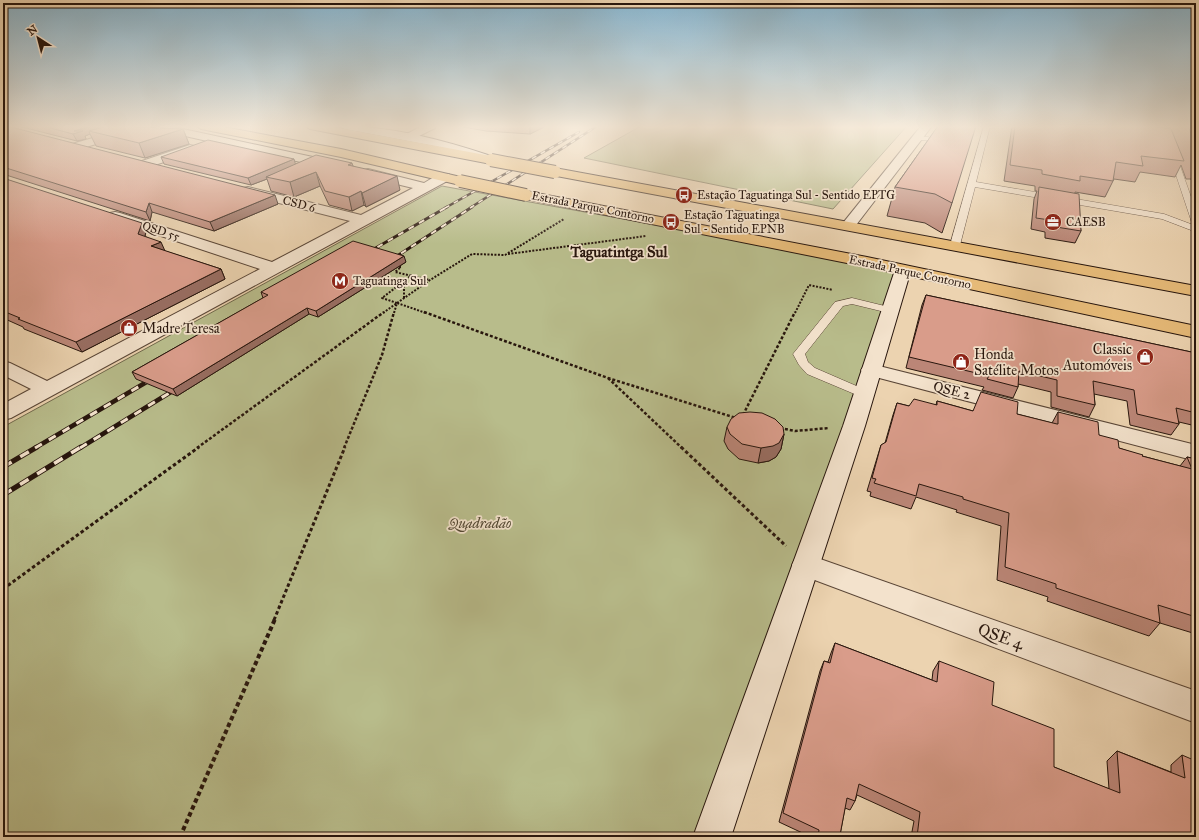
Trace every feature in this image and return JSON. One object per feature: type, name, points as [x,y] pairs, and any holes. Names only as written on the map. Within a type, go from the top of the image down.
[{"type":"highway","points":[[352,169],[392,165]]},
{"type":"highway","name":"Estrada Parque Contorno","points":[[395,165],[526,195],[671,222],[1196,332]]},
{"type":"highway","name":"Estrada Parque Contorno","points":[[520,165],[1196,290]]},
{"type":"street","points":[[151,165],[169,170]]},
{"type":"street","points":[[299,171],[308,165]]},
{"type":"street","points":[[343,165],[352,169],[425,187]]},
{"type":"street","points":[[848,226],[896,165]]},
{"type":"street","points":[[3,412],[444,177]]},
{"type":"street","points":[[252,192],[272,183]]},
{"type":"street","name":"CSD 6","points":[[237,188],[362,220]]},
{"type":"street","name":"QSD 55","points":[[101,211],[274,268]]},
{"type":"street","points":[[712,837],[854,426],[889,310],[903,270]]},
{"type":"street","points":[[3,367],[47,389]]},
{"type":"street","name":"QSE 2","points":[[868,382],[1196,452]]},
{"type":"street","name":"QSE 4","points":[[806,565],[1196,707]]},
{"type":"lane","points":[[955,245],[977,165]]},
{"type":"lane","points":[[1176,165],[1196,223]]},
{"type":"lane","points":[[972,184],[1164,217],[1196,229]]},
{"type":"lane","points":[[868,382],[811,371],[803,363],[799,354],[839,304],[852,301],[889,310]]},
{"type":"path","points":[[505,255],[568,216]]},
{"type":"path","points":[[3,589],[404,298],[472,254],[505,255],[646,236]]},
{"type":"path","points":[[399,267],[401,267],[395,272],[430,280]]},
{"type":"path","points":[[412,276],[382,298],[608,378],[741,419]]},
{"type":"path","points":[[404,281],[404,298]]},
{"type":"path","points":[[180,837],[268,636],[382,355],[397,303]]},
{"type":"path","points":[[608,378],[806,565]]},
{"type":"path","points":[[780,428],[795,431],[854,426]]},
{"type":"green space","points":[[619,165],[872,165],[833,209]]},
{"type":"green space","name":"Quadradão","points":[[442,186],[903,270],[701,837],[3,837],[3,427]]},
{"type":"building","points":[[3,165],[159,165],[275,195],[210,222],[149,203],[146,212],[3,167]]},
{"type":"building","points":[[195,165],[279,165],[248,178]]},
{"type":"building","points":[[293,165],[349,165],[397,176],[362,193],[361,191],[349,197],[325,191],[316,172],[290,182],[266,177]]},
{"type":"building","points":[[910,165],[964,165],[952,203],[935,194],[895,187]]},
{"type":"building","points":[[1011,165],[1115,165],[1113,181],[1080,176],[1080,181],[1042,174],[1042,170]]},
{"type":"building","points":[[3,178],[142,223],[138,234],[161,242],[151,246],[221,269],[76,342],[18,319],[20,318],[3,311]]},
{"type":"building","points":[[1039,187],[1079,194],[1081,231],[1050,226],[1050,220],[1036,218]]},
{"type":"building","points":[[353,241],[404,256],[316,311],[307,308],[173,389],[132,372],[268,295],[261,292]]},
{"type":"building","points":[[926,295],[1196,353],[1196,413],[1176,408],[1179,424],[1137,414],[1134,390],[1093,381],[1095,405],[1057,396],[1057,380],[1019,371],[1018,387],[987,379],[989,376],[909,357]]},
{"type":"building","points":[[981,392],[1018,402],[1017,414],[1058,424],[1058,412],[1098,422],[1099,435],[1118,440],[1119,448],[1143,455],[1142,456],[1192,469],[1187,457],[1196,459],[1196,617],[1158,605],[1160,623],[1056,588],[1056,584],[1005,567],[1009,513],[919,484],[916,496],[874,483],[876,479],[872,478],[881,445],[886,442],[897,403],[909,406],[914,399],[937,405],[937,401],[973,411]]},
{"type":"building","points":[[739,413],[762,413],[775,419],[783,427],[784,434],[779,443],[773,446],[761,448],[742,444],[730,434],[727,427],[731,419]]},
{"type":"building","points":[[835,643],[937,682],[939,661],[994,682],[992,705],[1054,729],[1054,767],[1120,793],[1117,751],[1185,778],[1182,755],[1196,761],[1196,837],[917,837],[920,812],[859,784],[855,801],[847,798],[840,835],[844,837],[818,837],[819,830],[783,813],[824,661],[830,663]]},
{"type":"railway","points":[[445,208],[520,165]]},
{"type":"railway","points":[[470,208],[536,165]]},
{"type":"railway","points":[[367,253],[447,207]]},
{"type":"railway","points":[[391,260],[472,207]]},
{"type":"railway","points":[[35,448],[155,377]]},
{"type":"railway","points":[[80,448],[179,387]]},
{"type":"railway","points":[[3,467],[37,447]]},
{"type":"railway","points":[[3,495],[81,447]]},
{"type":"place","name":"Estação Taguatinga Sul - Sentido EPTG","points":[[684,195]]},
{"type":"place","name":"Estação Taguatinga Sul - Sentido EPNB","points":[[671,222]]},
{"type":"place","name":"CAESB","points":[[1053,222]]},
{"type":"place","name":"Taguatinga Sul","points":[[340,281]]},
{"type":"place","name":"Madre Teresa","points":[[129,328]]},
{"type":"place","name":"Classic Automóveis","points":[[1145,357]]},
{"type":"place","name":"Honda Satélite Motos","points":[[961,362]]},
{"type":"district","name":"Taguatintga Sul","points":[[619,252]]}]
